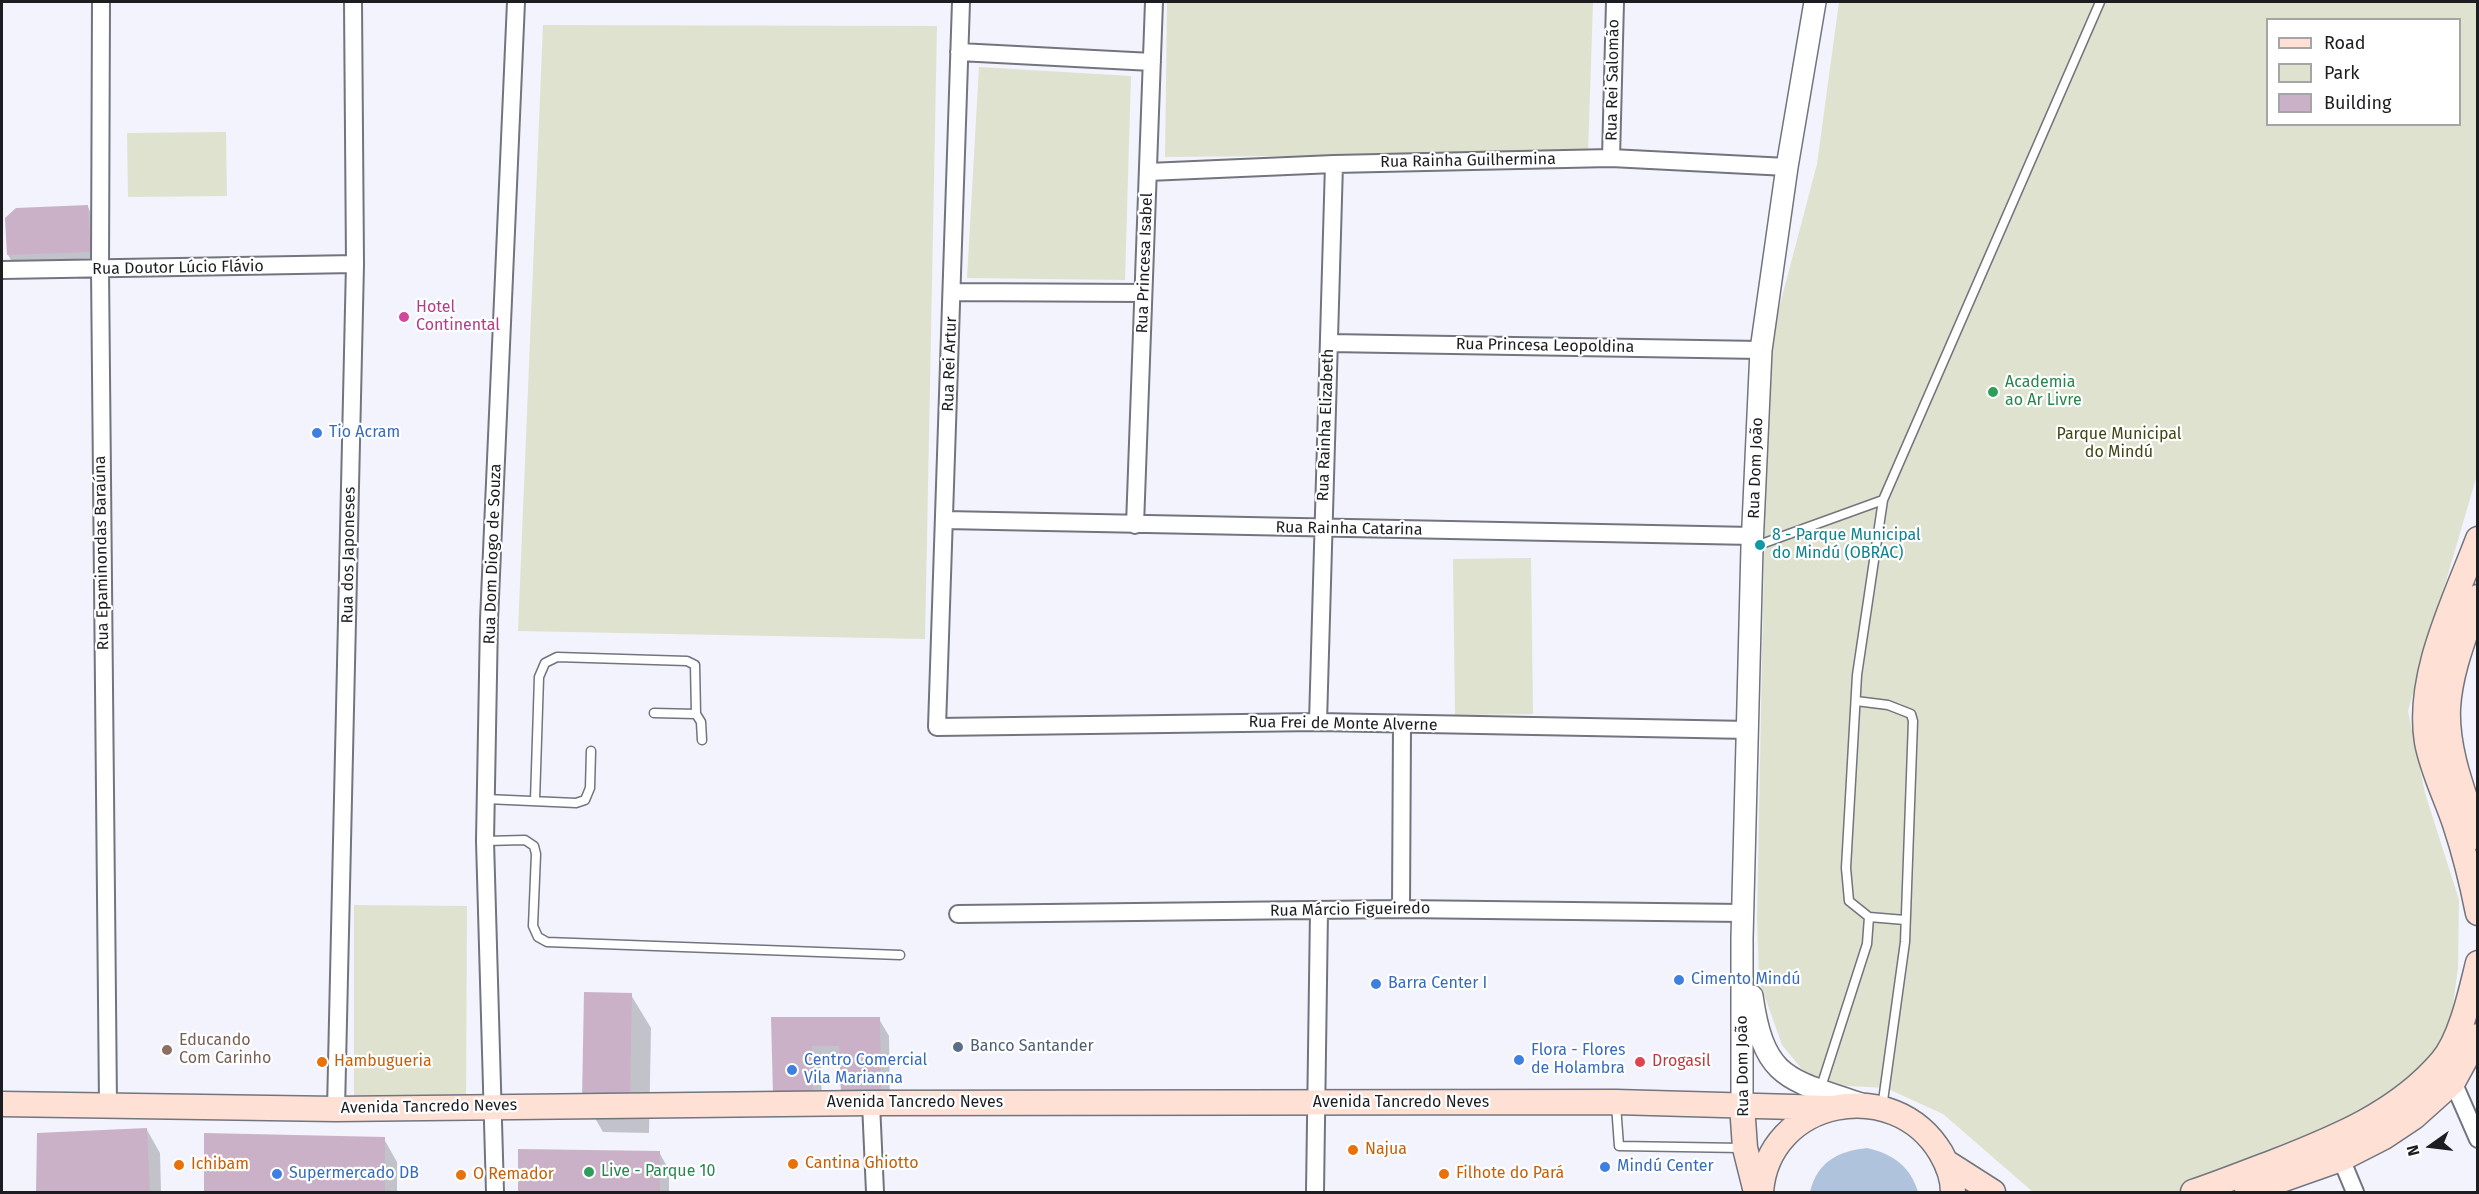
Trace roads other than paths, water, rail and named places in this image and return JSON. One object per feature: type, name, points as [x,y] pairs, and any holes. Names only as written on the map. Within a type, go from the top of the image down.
[{"type":"main road","points":[[2478,539],[2441,636],[2427,693],[2425,718],[2427,742],[2470,873],[2478,913]]},
{"type":"main road","points":[[2478,597],[2470,637],[2451,681],[2448,708],[2449,735],[2454,758],[2478,837]]},
{"type":"main road","points":[[2247,1192],[2337,1149],[2371,1119],[2402,1098],[2443,1060],[2469,1003],[2478,963]]},
{"type":"main road","points":[[2199,1191],[2384,1137],[2414,1117],[2453,1082],[2478,1036]]},
{"type":"main road","name":"Avenida Tancredo Neves","points":[[2,1104],[336,1109],[872,1103],[1616,1102],[1742,1105],[1824,1099],[1872,1106]]},
{"type":"main road","points":[[1761,1192],[1767,1168],[1777,1148],[1791,1131],[1809,1118],[1824,1099]]},
{"type":"main road","name":"Rua Dom João","points":[[1742,1105],[1745,1148],[1756,1192]]},
{"type":"main road","points":[[1872,1106],[1902,1115],[1920,1127],[1935,1143],[1946,1162],[1953,1192]]},
{"type":"main road","points":[[1946,1162],[1993,1192]]},
{"type":"street","name":"Rua Epaminondas Baraúna","points":[[101,2],[100,270],[108,1104]]},
{"type":"street","name":"Rua dos Japoneses","points":[[336,1109],[355,264],[353,2]]},
{"type":"street","name":"Rua Dom Diogo de Souza","points":[[495,1192],[485,841],[489,620],[516,2]]},
{"type":"street","name":"Rua Rei Artur","points":[[937,727],[961,2]]},
{"type":"street","name":"Rua Princesa Isabel","points":[[1135,525],[1154,2]]},
{"type":"street","name":"Rua Rei Salomão","points":[[1611,158],[1615,2]]},
{"type":"street","name":"Rua Dom João","points":[[1742,1105],[1742,938],[1761,350],[1787,167],[1815,2]]},
{"type":"street","points":[[959,52],[1152,62]]},
{"type":"street","name":"Rua Rainha Guilhermina","points":[[1148,172],[1334,164],[1611,158],[1787,167]]},
{"type":"street","name":"Rua Rainha Elizabeth","points":[[1318,722],[1334,164]]},
{"type":"street","name":"Rua Doutor Lúcio Flávio","points":[[2,270],[355,264]]},
{"type":"street","points":[[952,292],[1143,293]]},
{"type":"street","name":"Rua Princesa Leopoldina","points":[[1329,343],[1761,350]]},
{"type":"street","name":"Rua Rainha Catarina","points":[[945,520],[1753,542]]},
{"type":"street","points":[[2425,718],[2449,735],[2478,801]]},
{"type":"street","name":"Rua Frei de Monte Alverne","points":[[937,727],[1318,722],[1749,730]]},
{"type":"street","points":[[1401,909],[1402,724]]},
{"type":"street","name":"Rua Márcio Figueiredo","points":[[958,914],[1401,909],[1743,913]]},
{"type":"street","points":[[1315,1192],[1318,911]]},
{"type":"street","name":"Rua Dom João","points":[[1742,938],[1762,1045],[1775,1066],[1791,1079],[1824,1099]]},
{"type":"street","points":[[2443,1060],[2478,1139]]},
{"type":"street","points":[[872,1103],[875,1192]]},
{"type":"street","points":[[2337,1149],[2355,1192]]},
{"type":"lane","points":[[1905,920],[1869,917],[1849,902],[1846,892],[1857,675],[1883,500],[2100,2]]},
{"type":"lane","points":[[1753,542],[1883,500]]},
{"type":"lane","points":[[535,801],[539,677],[544,663],[557,657],[687,661],[695,665],[696,714],[701,722],[702,740]]},
{"type":"lane","points":[[1856,701],[1888,705],[1913,717],[1905,942],[1872,1106]]},
{"type":"lane","points":[[654,712],[696,714]]},
{"type":"lane","points":[[486,799],[576,803],[585,800],[590,788],[591,751]]},
{"type":"lane","points":[[485,841],[525,840],[534,846],[536,854],[533,926],[538,937],[547,942],[900,955]]},
{"type":"lane","points":[[1824,1099],[1867,944],[1869,917]]},
{"type":"lane","points":[[1616,1102],[1619,1146],[1745,1148]]},
{"type":"water","points":[[1867,1148],[1885,1154],[1905,1168],[1918,1192],[1810,1192],[1818,1173],[1830,1160],[1847,1152]]},
{"type":"place","name":"Hotel Continental","points":[[404,317]]},
{"type":"place","name":"Academia ao Ar Livre","points":[[1993,392]]},
{"type":"place","name":"Tio Acram","points":[[317,433]]},
{"type":"place","name":"8 - Parque Municipal do Mindú (OBRAC)","points":[[1760,545]]},
{"type":"place","name":"Cimento Mindú","points":[[1679,980]]},
{"type":"place","name":"Barra Center I","points":[[1376,984]]},
{"type":"place","name":"Banco Santander","points":[[958,1047]]},
{"type":"place","name":"Educando Com Carinho","points":[[167,1050]]},
{"type":"place","name":"Flora - Flores de Holambra","points":[[1519,1060]]},
{"type":"place","name":"Hambugueria","points":[[322,1062]]},
{"type":"place","name":"Drogasil","points":[[1640,1062]]},
{"type":"place","name":"Centro Comercial Vila Marianna","points":[[792,1070]]},
{"type":"place","name":"Najua","points":[[1353,1150]]},
{"type":"place","name":"Cantina Ghiotto","points":[[793,1164]]},
{"type":"place","name":"Ichibam","points":[[179,1165]]},
{"type":"place","name":"Mindú Center","points":[[1605,1167]]},
{"type":"place","name":"Live - Parque 10","points":[[589,1172]]},
{"type":"place","name":"Supermercado DB","points":[[277,1174]]},
{"type":"place","name":"Filhote do Pará","points":[[1444,1174]]},
{"type":"place","name":"O Remador","points":[[461,1175]]},
{"type":"park label","name":"Parque Municipal do Mindú","points":[[2119,444]]}]
